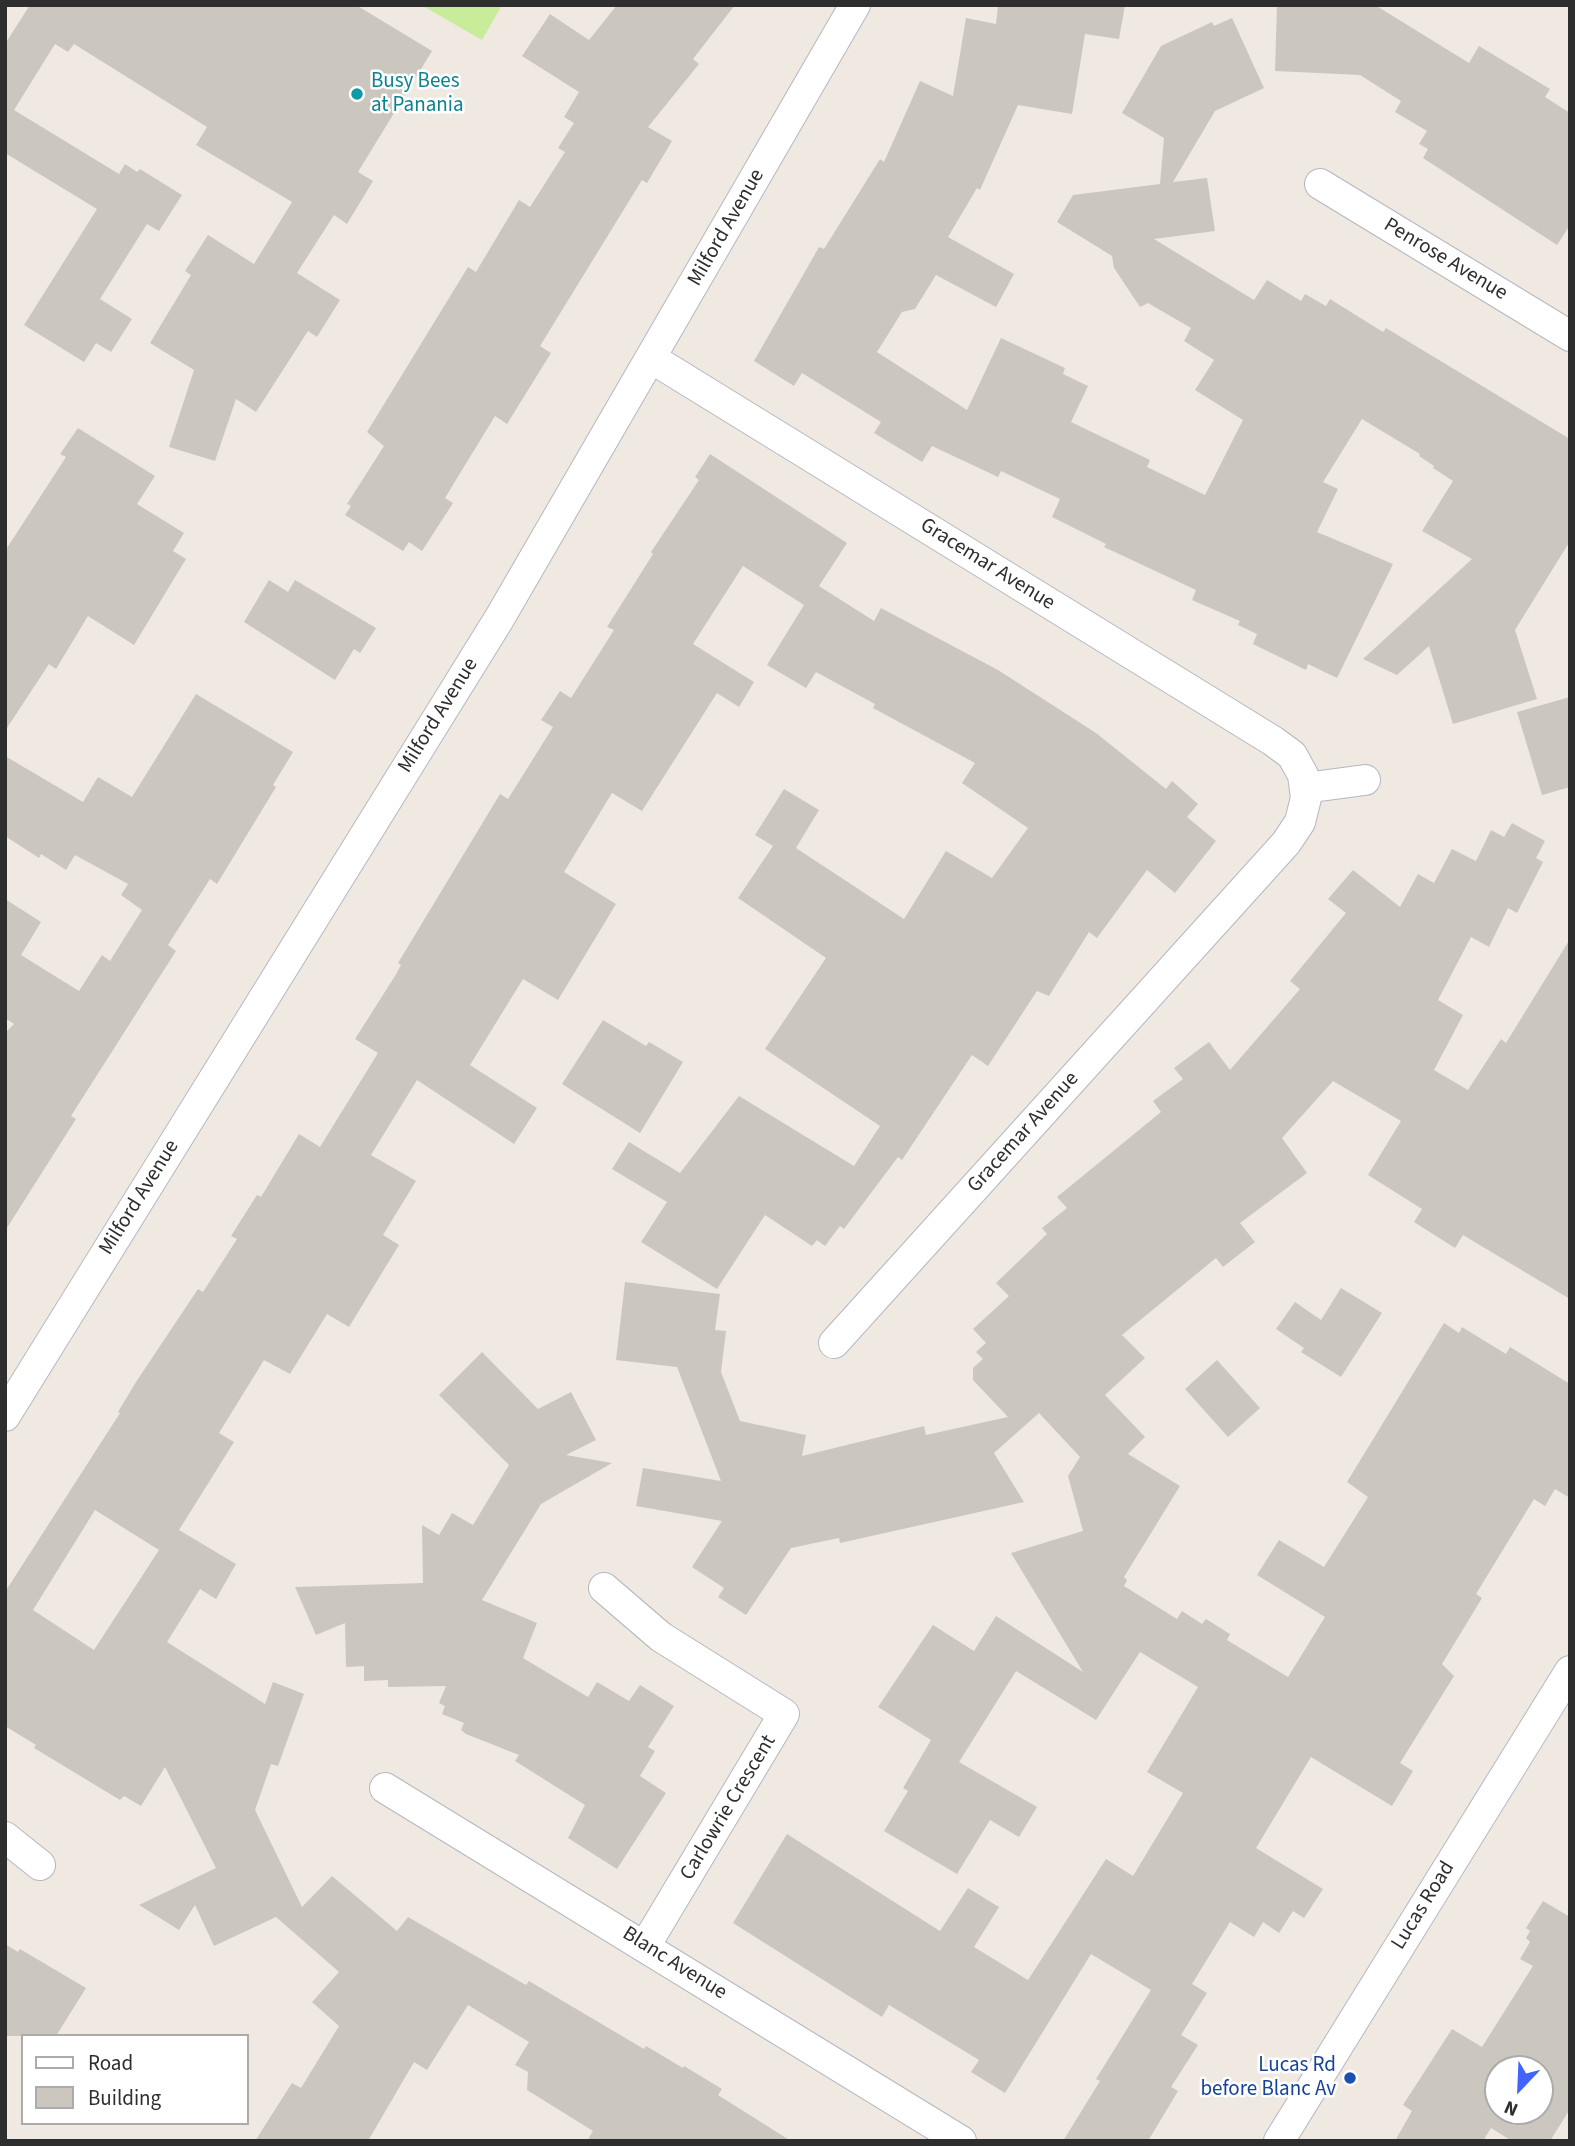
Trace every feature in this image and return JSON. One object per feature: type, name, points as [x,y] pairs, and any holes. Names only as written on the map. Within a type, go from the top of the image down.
[{"type":"street","name":"Milford Avenue","points":[[5,1416],[499,619],[855,5]]},
{"type":"street","name":"Penrose Avenue","points":[[1320,184],[1570,336]]},
{"type":"street","name":"Gracemar Avenue","points":[[651,358],[1273,741],[1292,755],[1303,775],[1306,798],[1300,822],[1286,843],[834,1343]]},
{"type":"street","points":[[1305,788],[1365,780]]},
{"type":"street","name":"Carlowrie Crescent","points":[[604,1588],[661,1637],[784,1714],[645,1946]]},
{"type":"street","name":"Lucas Road","points":[[1279,2141],[1570,1671]]},
{"type":"street","name":"Blanc Avenue","points":[[386,1788],[961,2141]]},
{"type":"street","points":[[5,1837],[40,1865]]},
{"type":"green space","points":[[421,5],[502,5],[482,40]]},
{"type":"building","points":[[30,5],[356,5],[432,51],[358,172],[373,181],[347,224],[334,215],[297,273],[340,300],[317,337],[308,331],[256,412],[236,399],[215,461],[169,447],[194,370],[150,343],[191,275],[185,271],[208,235],[254,264],[292,202],[196,145],[207,127],[74,44],[68,52],[55,44],[14,110],[119,174],[125,164],[137,172],[140,169],[182,195],[159,231],[147,224],[100,299],[132,319],[111,352],[96,343],[84,362],[24,325],[97,209],[5,153],[5,44]]},
{"type":"building","points":[[617,5],[735,5],[693,59],[699,64],[648,127],[672,141],[647,183],[642,180],[540,346],[551,353],[507,424],[495,416],[445,498],[453,503],[422,551],[409,542],[403,551],[345,515],[351,506],[347,504],[384,446],[367,432],[468,267],[476,272],[519,200],[530,207],[565,152],[558,148],[574,123],[564,117],[579,92],[522,56],[550,14],[589,40]]},
{"type":"building","points":[[998,5],[1125,5],[1119,39],[1085,34],[1072,114],[1018,105],[980,190],[977,188],[948,237],[1014,274],[996,307],[936,275],[915,309],[902,312],[877,352],[967,410],[1001,338],[1065,368],[1063,374],[1088,386],[1071,422],[1150,460],[1147,467],[1205,495],[1243,420],[1195,390],[1214,360],[1184,341],[1191,328],[1148,303],[1140,307],[1114,268],[1112,256],[1057,222],[1073,195],[1160,184],[1164,138],[1122,113],[1161,46],[1212,22],[1214,26],[1232,18],[1264,88],[1215,111],[1173,182],[1207,178],[1215,231],[1154,239],[1254,300],[1267,280],[1301,301],[1305,294],[1326,306],[1330,299],[1383,332],[1386,328],[1570,439],[1570,541],[1515,630],[1537,699],[1453,724],[1429,646],[1397,675],[1363,659],[1472,559],[1422,531],[1453,481],[1433,468],[1420,454],[1362,419],[1323,482],[1338,489],[1317,532],[1393,564],[1337,678],[1308,664],[1306,670],[1253,644],[1257,634],[1238,625],[1240,621],[1192,600],[1196,590],[1104,547],[1106,544],[1052,517],[1060,499],[1001,471],[998,477],[932,446],[922,462],[874,433],[881,422],[802,373],[794,386],[754,361],[819,247],[824,249],[880,159],[884,162],[920,81],[953,96],[966,18],[996,24]]},
{"type":"building","points":[[1277,5],[1375,5],[1469,63],[1479,46],[1550,89],[1545,97],[1570,113],[1570,225],[1557,245],[1423,158],[1428,149],[1419,144],[1427,131],[1395,112],[1401,101],[1360,75],[1275,71]]},
{"type":"building","points":[[78,428],[155,476],[137,504],[184,533],[173,551],[186,559],[134,645],[88,616],[56,669],[49,664],[5,731],[5,551],[66,457],[60,454]]},
{"type":"building","points":[[710,454],[847,543],[819,586],[874,621],[881,608],[998,670],[1096,733],[1166,789],[1172,781],[1198,804],[1187,817],[1216,841],[1175,893],[1147,870],[1097,938],[1089,932],[1049,996],[1037,991],[988,1066],[972,1055],[902,1160],[898,1157],[844,1229],[840,1226],[825,1246],[817,1240],[812,1246],[765,1215],[717,1289],[641,1242],[667,1202],[612,1169],[629,1142],[680,1173],[739,1096],[854,1166],[880,1126],[765,1049],[826,958],[738,898],[773,846],[755,835],[784,789],[819,810],[796,848],[904,919],[946,851],[992,878],[1028,828],[962,783],[975,763],[873,708],[875,704],[816,672],[806,688],[767,665],[804,605],[743,566],[693,644],[754,682],[739,707],[717,693],[642,811],[612,793],[564,872],[616,904],[558,1000],[523,979],[470,1065],[537,1108],[514,1144],[417,1080],[371,1155],[416,1181],[383,1235],[399,1245],[349,1327],[327,1314],[290,1374],[264,1360],[219,1433],[234,1442],[179,1530],[236,1564],[216,1599],[200,1589],[167,1642],[265,1704],[273,1682],[304,1694],[278,1766],[271,1764],[255,1810],[302,1907],[332,1876],[397,1931],[408,1917],[526,1985],[529,1981],[644,2049],[646,2046],[722,2089],[718,2095],[791,2141],[587,2141],[593,2131],[527,2090],[528,2072],[515,2065],[529,2042],[468,2005],[427,2070],[414,2062],[368,2141],[255,2141],[292,2083],[301,2088],[339,2026],[312,2002],[339,1972],[276,1917],[214,1946],[195,1905],[179,1930],[139,1905],[216,1868],[165,1767],[141,1806],[124,1796],[120,1800],[34,1748],[36,1745],[5,1726],[5,1592],[120,1413],[118,1412],[136,1382],[198,1289],[203,1292],[237,1239],[231,1236],[257,1195],[261,1197],[299,1134],[320,1147],[378,1053],[355,1039],[395,976],[401,965],[398,963],[500,794],[508,799],[553,727],[541,720],[560,691],[571,698],[614,630],[607,627],[653,554],[651,552],[699,480],[695,477]],"holes":[[[95,1510],[159,1550],[94,1650],[33,1610]]]},
{"type":"building","points":[[269,580],[288,592],[295,580],[376,628],[360,653],[354,649],[335,680],[244,622]]},
{"type":"building","points":[[196,694],[293,752],[273,785],[276,787],[217,884],[210,879],[168,945],[176,951],[71,1116],[76,1119],[5,1231],[5,1033],[14,1024],[5,1018],[5,899],[41,922],[21,955],[79,991],[102,955],[110,961],[142,910],[121,895],[128,884],[75,855],[66,870],[41,854],[39,858],[5,836],[5,756],[83,802],[98,777],[132,797]]},
{"type":"building","points":[[1570,697],[1570,787],[1542,795],[1517,712]]},
{"type":"building","points":[[1512,823],[1545,841],[1536,858],[1543,862],[1517,913],[1508,908],[1489,947],[1471,937],[1438,1000],[1463,1015],[1434,1070],[1468,1090],[1501,1039],[1506,1043],[1570,939],[1570,1299],[1463,1235],[1455,1248],[1414,1222],[1422,1209],[1368,1175],[1401,1121],[1333,1081],[1282,1138],[1307,1173],[1240,1223],[1255,1242],[1223,1267],[1216,1258],[1122,1335],[1145,1358],[1105,1395],[1145,1437],[1128,1454],[1180,1486],[1124,1577],[1127,1580],[1124,1586],[1177,1619],[1182,1611],[1202,1624],[1206,1619],[1230,1634],[1227,1640],[1288,1677],[1325,1617],[1257,1575],[1279,1540],[1324,1567],[1368,1497],[1347,1482],[1444,1323],[1459,1333],[1462,1327],[1506,1354],[1510,1347],[1570,1384],[1570,1498],[1555,1489],[1545,1506],[1534,1499],[1476,1594],[1482,1598],[1442,1664],[1454,1676],[1400,1763],[1413,1771],[1392,1806],[1311,1757],[1256,1848],[1323,1889],[1304,1918],[1293,1911],[1279,1933],[1263,1922],[1254,1937],[1230,1922],[1192,1984],[1207,1993],[1181,2035],[1198,2045],[1171,2087],[1178,2091],[1148,2141],[1063,2141],[1100,2081],[1096,2079],[1151,1990],[1091,1954],[1005,2093],[971,2072],[979,2060],[889,2005],[882,2017],[733,1923],[787,1834],[940,1931],[968,1888],[999,1907],[974,1947],[1028,1980],[1106,1859],[1133,1876],[1183,1793],[1147,1772],[1198,1687],[1140,1652],[1096,1720],[1016,1671],[959,1762],[1037,1807],[1019,1837],[990,1820],[957,1874],[884,1831],[908,1791],[903,1788],[931,1740],[878,1707],[933,1625],[974,1651],[996,1616],[1083,1672],[1011,1553],[1083,1531],[1068,1476],[1080,1457],[1039,1413],[994,1453],[1024,1502],[840,1543],[839,1538],[791,1548],[746,1615],[718,1597],[724,1588],[692,1567],[722,1521],[636,1506],[643,1468],[721,1481],[677,1367],[616,1360],[625,1282],[720,1294],[715,1330],[726,1331],[721,1372],[740,1421],[806,1435],[802,1456],[924,1426],[926,1435],[1008,1417],[973,1380],[973,1368],[983,1359],[976,1352],[986,1343],[973,1329],[1009,1296],[996,1283],[1047,1234],[1042,1228],[1067,1208],[1057,1197],[1161,1112],[1153,1101],[1183,1079],[1174,1068],[1209,1042],[1230,1070],[1300,989],[1290,981],[1346,913],[1328,899],[1353,870],[1400,907],[1418,874],[1434,883],[1452,849],[1476,861],[1491,830],[1504,837]]},
{"type":"building","points":[[603,1020],[646,1046],[649,1042],[683,1062],[640,1133],[562,1084]]},
{"type":"building","points":[[1341,1288],[1382,1313],[1341,1377],[1301,1352],[1304,1348],[1276,1329],[1295,1302],[1321,1320]]},
{"type":"building","points":[[482,1352],[538,1409],[571,1392],[596,1440],[566,1455],[612,1463],[541,1504],[482,1600],[537,1623],[523,1658],[588,1697],[597,1682],[629,1701],[640,1685],[674,1706],[648,1747],[655,1751],[640,1776],[666,1793],[617,1869],[568,1838],[585,1805],[515,1761],[519,1755],[466,1734],[461,1730],[464,1723],[442,1714],[445,1706],[439,1703],[446,1686],[388,1687],[388,1680],[364,1681],[364,1666],[346,1667],[345,1623],[316,1635],[295,1587],[423,1583],[422,1525],[439,1535],[452,1513],[473,1525],[509,1465],[439,1395]]},
{"type":"building","points":[[1217,1360],[1260,1408],[1228,1437],[1185,1389]]},
{"type":"building","points":[[1543,1901],[1570,1917],[1570,2109],[1550,2141],[1512,2141],[1491,2128],[1483,2141],[1395,2141],[1412,2111],[1403,2105],[1452,2029],[1482,2047],[1533,1966],[1520,1959],[1530,1942],[1526,1938],[1530,1931],[1526,1928]]},
{"type":"building","points":[[5,1944],[18,1952],[20,1949],[86,1988],[57,2034],[5,2036]]},
{"type":"place","name":"Busy Bees at Panania","points":[[357,94]]},
{"type":"place","name":"Lucas Rd before Blanc Av","points":[[1350,2078]]}]
